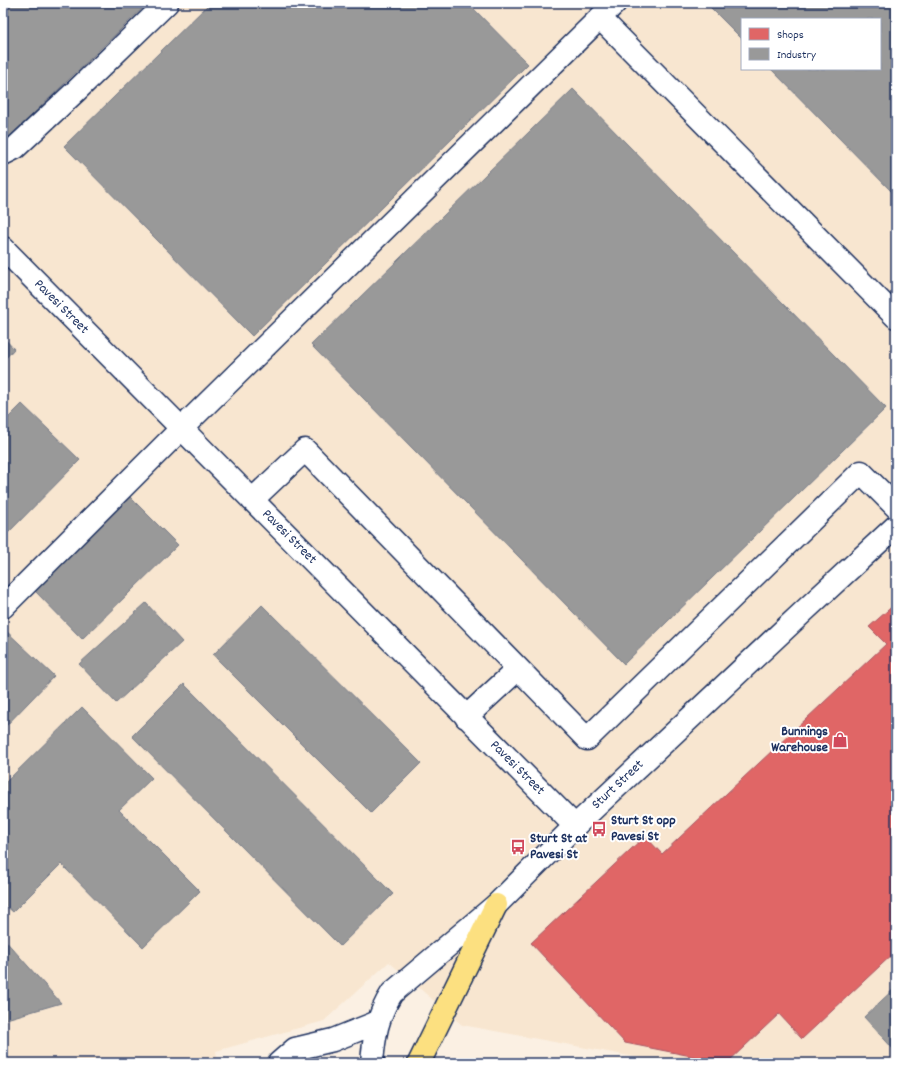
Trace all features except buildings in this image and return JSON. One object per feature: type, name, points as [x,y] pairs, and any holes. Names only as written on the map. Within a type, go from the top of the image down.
[{"type":"highway","points":[[419,1063],[496,905]]},
{"type":"street","points":[[3,154],[15,148],[167,3]]},
{"type":"street","points":[[3,607],[181,429],[607,10],[896,317]]},
{"type":"street","name":"Pavesi Street","points":[[3,248],[575,826]]},
{"type":"street","points":[[252,500],[305,450],[587,739],[861,472],[896,507]]},
{"type":"street","name":"Sturt Street","points":[[371,1063],[374,1037],[378,1022],[386,1001],[392,993],[496,905],[575,826],[896,526]]},
{"type":"street","points":[[466,717],[518,668]]},
{"type":"street","points":[[279,1063],[295,1049],[333,1040],[378,1022]]},
{"type":"shaded area","points":[[3,3],[896,3],[896,1063],[667,1063],[462,1025],[389,962],[324,1021],[216,1051],[218,1063],[3,1063]]},
{"type":"place","name":"Bunnings Warehouse","points":[[840,740]]},
{"type":"place","name":"Sturt St opp Pavesi St","points":[[599,829]]},
{"type":"place","name":"Sturt St at Pavesi St","points":[[518,847]]}]
